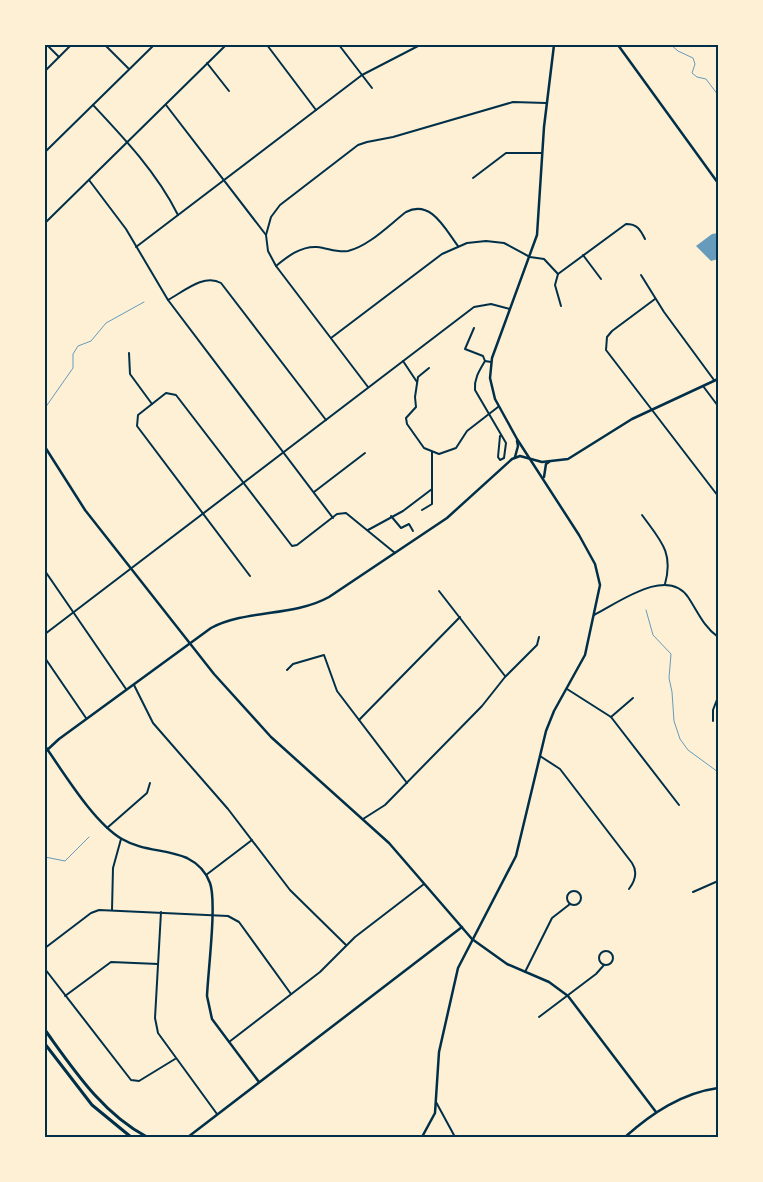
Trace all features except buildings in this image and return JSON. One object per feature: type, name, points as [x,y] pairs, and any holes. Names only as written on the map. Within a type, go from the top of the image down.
[{"type":"highway","points":[[45,1030],[98,1099],[121,1120],[147,1137]]},
{"type":"highway","points":[[45,1044],[92,1105],[131,1137]]},
{"type":"street","points":[[48,45],[59,57]]},
{"type":"street","points":[[45,71],[71,45]]},
{"type":"street","points":[[105,45],[129,69]]},
{"type":"street","points":[[45,152],[154,45]]},
{"type":"street","points":[[45,223],[226,45]]},
{"type":"street","points":[[267,45],[316,110]]},
{"type":"street","points":[[339,45],[372,88]]},
{"type":"street","points":[[136,247],[362,75],[420,45]]},
{"type":"street","points":[[422,1137],[431,1123],[436,1102],[439,1054],[458,968],[516,856],[550,721],[585,656],[600,585],[595,564],[544,479],[517,439],[492,389],[491,362],[537,235],[546,103],[554,45]]},
{"type":"street","points":[[618,45],[718,183]]},
{"type":"street","points":[[207,63],[229,91]]},
{"type":"street","points":[[368,387],[276,266],[268,251],[266,235],[271,217],[280,205],[358,145],[513,102],[546,103]]},
{"type":"street","points":[[166,104],[266,235]]},
{"type":"street","points":[[93,105],[128,142],[167,194],[178,215]]},
{"type":"street","points":[[473,178],[506,153],[542,153]]},
{"type":"street","points":[[89,180],[126,229],[168,300],[333,518]]},
{"type":"street","points":[[276,266],[293,253],[305,248],[318,247],[340,251],[356,248],[406,212],[416,208],[425,209],[433,214],[458,246]]},
{"type":"street","points":[[561,306],[555,285],[558,274],[626,224],[635,225],[639,228],[645,239]]},
{"type":"street","points":[[331,338],[442,254],[458,246],[476,241],[497,242],[513,247],[530,257],[544,259],[558,274]]},
{"type":"street","points":[[583,255],[601,279]]},
{"type":"street","points":[[46,751],[133,683],[224,622],[320,602],[447,518],[514,458],[520,456],[550,462],[568,459],[616,427],[716,380],[655,299],[641,275]]},
{"type":"street","points":[[168,300],[204,280],[213,280],[221,283],[326,420]]},
{"type":"street","points":[[655,299],[612,331],[605,344],[609,356],[718,496]]},
{"type":"street","points":[[45,634],[474,307],[491,304],[510,309]]},
{"type":"street","points":[[474,328],[465,349],[482,356],[485,361],[491,362]]},
{"type":"street","points":[[130,353],[130,374],[152,404]]},
{"type":"street","points":[[403,361],[417,382]]},
{"type":"street","points":[[485,361],[476,376],[475,390],[500,436],[506,443],[504,458],[500,460],[498,457],[500,436]]},
{"type":"street","points":[[429,368],[418,377],[416,407],[406,418],[407,424],[424,448],[432,452],[448,452],[456,448],[467,431],[500,406]]},
{"type":"street","points":[[703,386],[718,406]]},
{"type":"street","points":[[250,576],[137,426],[138,415],[166,393],[176,396],[292,546],[297,545],[333,518],[346,513],[395,553]]},
{"type":"street","points":[[514,458],[518,446],[517,439]]},
{"type":"street","points":[[45,448],[85,510],[190,643],[271,737],[390,843],[472,939],[507,964],[549,982],[568,996],[656,1112]]},
{"type":"street","points":[[422,510],[432,504],[432,452]]},
{"type":"street","points":[[314,492],[365,453]]},
{"type":"street","points":[[544,479],[546,464],[550,462]]},
{"type":"street","points":[[368,530],[404,510],[432,489]]},
{"type":"street","points":[[642,515],[667,552],[669,568],[665,585]]},
{"type":"street","points":[[391,516],[401,528],[409,524],[413,531]]},
{"type":"street","points":[[45,571],[126,689]]},
{"type":"street","points":[[594,615],[651,586],[665,585],[684,592],[702,622],[718,637]]},
{"type":"street","points":[[439,591],[505,677]]},
{"type":"street","points":[[359,720],[460,618]]},
{"type":"street","points":[[363,819],[385,805],[482,706],[505,677],[537,645],[539,637]]},
{"type":"street","points":[[287,670],[293,664],[324,655],[335,684],[359,720],[407,783]]},
{"type":"street","points":[[45,658],[86,718]]},
{"type":"street","points":[[133,683],[153,722],[252,840],[290,890],[346,945]]},
{"type":"street","points":[[567,689],[611,717],[679,805]]},
{"type":"street","points":[[611,717],[634,698]]},
{"type":"street","points":[[713,721],[713,710],[718,698]]},
{"type":"street","points":[[45,746],[46,751],[107,828],[122,839],[142,848],[186,858],[197,865],[206,875],[212,892],[207,1004],[212,1019],[259,1082]]},
{"type":"street","points":[[540,756],[560,769],[632,863],[635,878],[629,890]]},
{"type":"street","points":[[107,828],[147,793],[150,783]]},
{"type":"street","points":[[112,910],[113,868],[122,839]]},
{"type":"street","points":[[206,875],[252,840]]},
{"type":"street","points":[[693,892],[718,881]]},
{"type":"street","points":[[229,1042],[291,994],[331,961],[346,945],[424,884]]},
{"type":"street","points":[[525,972],[552,918],[570,904],[576,905],[580,902],[581,896],[577,892],[572,891],[567,894],[566,900],[570,904]]},
{"type":"street","points":[[45,948],[91,913],[112,910],[228,916],[239,922],[291,994]]},
{"type":"street","points":[[161,912],[156,1026],[161,1040],[217,1114]]},
{"type":"street","points":[[188,1137],[462,927]]},
{"type":"street","points":[[539,1017],[568,996],[604,965],[609,965],[613,961],[613,955],[609,951],[603,951],[599,956],[600,961],[604,965]]},
{"type":"street","points":[[66,996],[111,962],[158,964]]},
{"type":"street","points":[[45,968],[131,1080],[139,1081],[175,1059]]},
{"type":"street","points":[[625,1137],[656,1112],[684,1097],[718,1088]]},
{"type":"street","points":[[436,1102],[455,1137]]},
{"type":"water","points":[[718,233],[718,259],[711,261],[696,246],[712,234]]},
{"type":"waterway","points":[[671,45],[678,51],[693,58],[695,64],[692,73],[697,77],[706,79],[718,95]]},
{"type":"waterway","points":[[45,408],[73,368],[73,354],[78,346],[91,341],[106,323],[144,302]]},
{"type":"waterway","points":[[646,610],[653,635],[671,654],[669,678],[674,721],[680,739],[688,750],[718,772]]},
{"type":"waterway","points":[[45,857],[65,861],[89,837]]}]
